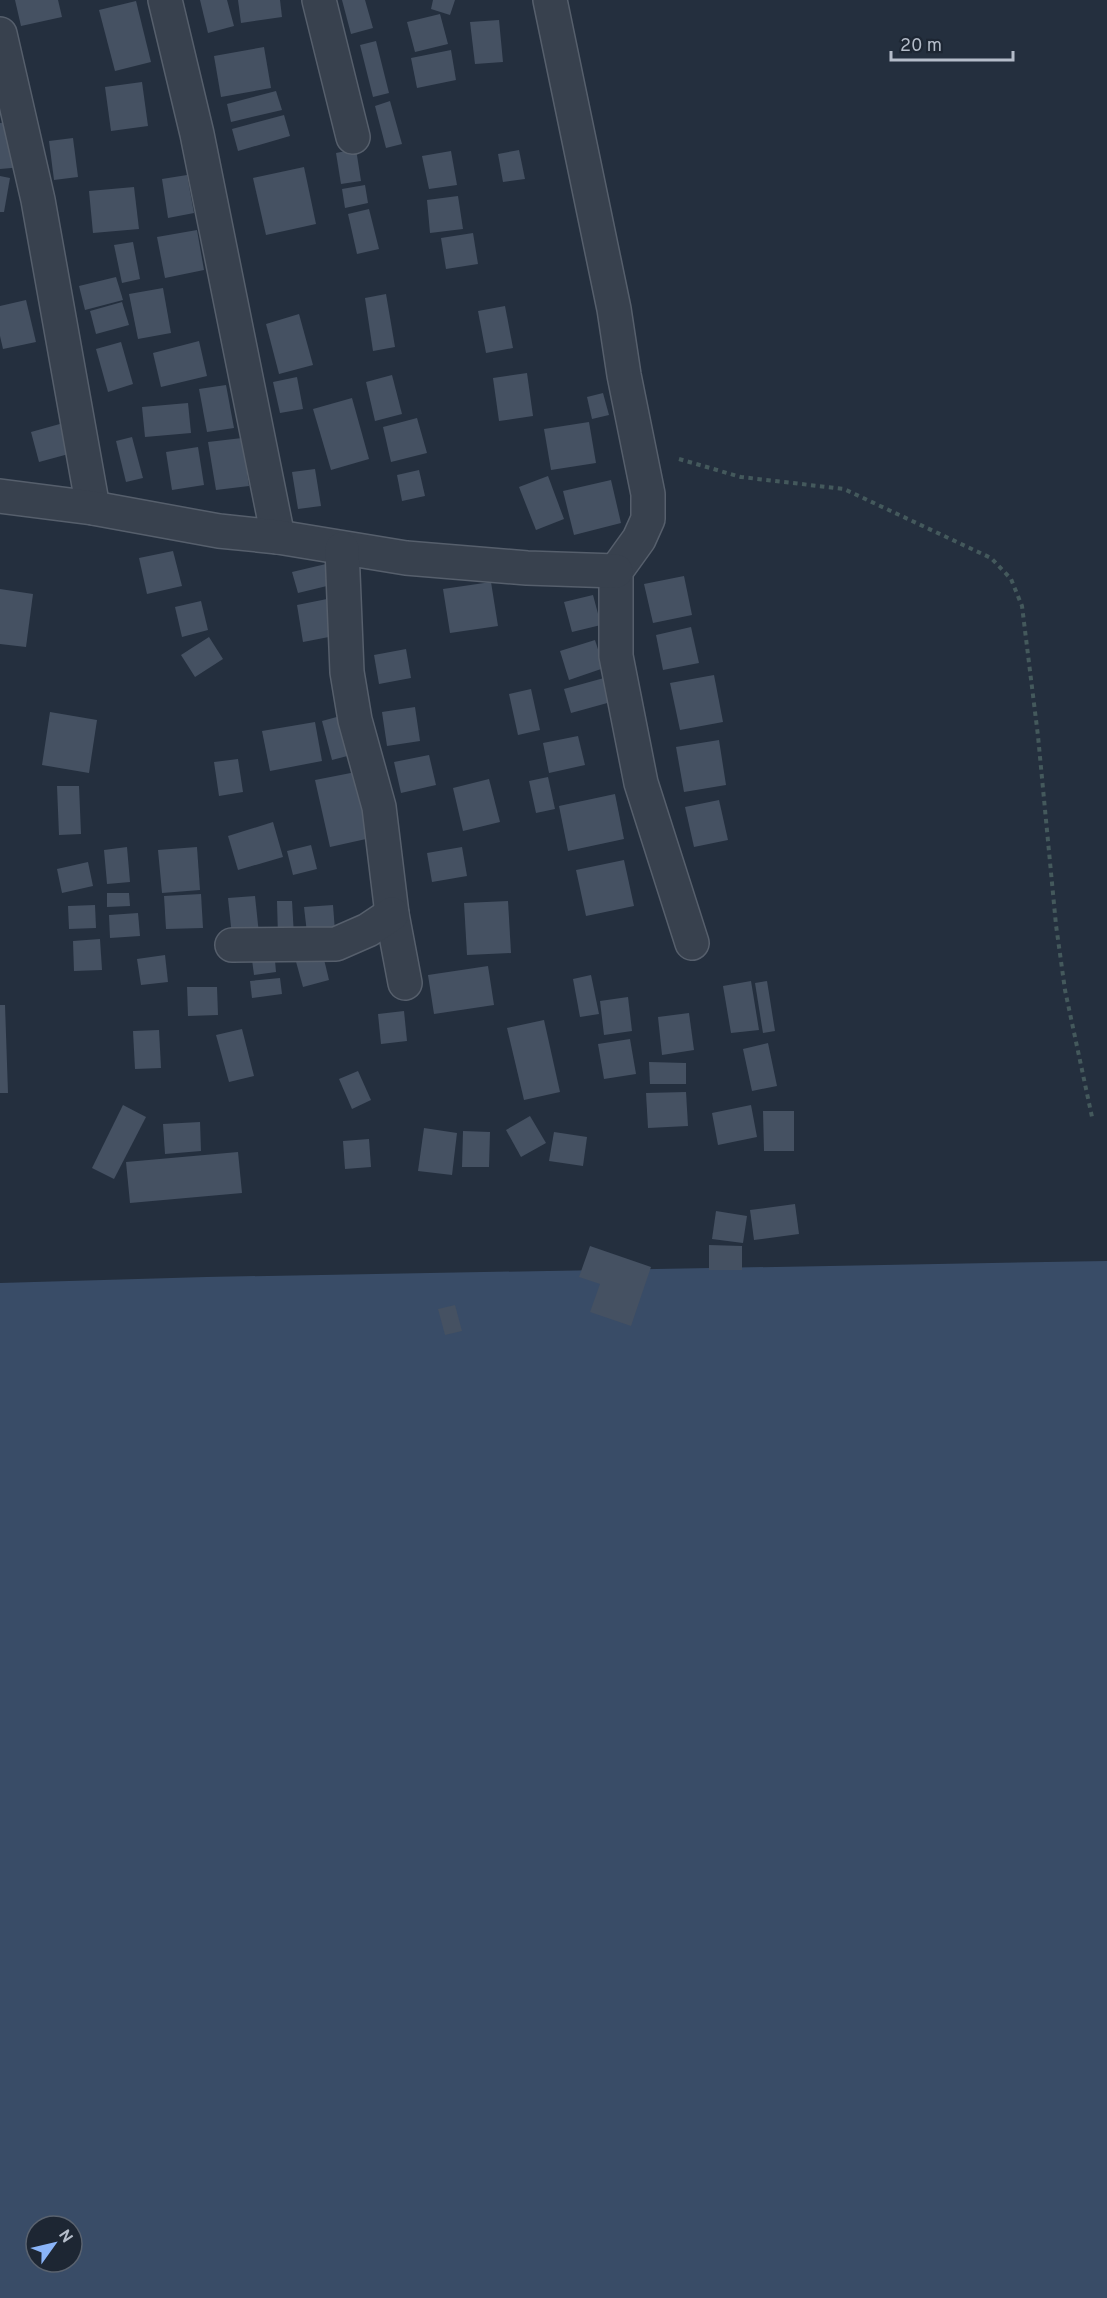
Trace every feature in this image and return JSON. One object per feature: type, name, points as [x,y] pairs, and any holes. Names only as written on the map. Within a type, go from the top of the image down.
[{"type":"street","points":[[165,0],[197,134],[278,537]]},
{"type":"street","points":[[319,0],[353,137]]},
{"type":"street","points":[[550,0],[614,309],[648,494],[648,519],[639,539],[616,571],[616,656],[628,727],[644,793],[692,943]]},
{"type":"street","points":[[0,34],[38,200],[93,508]]},
{"type":"street","points":[[0,496],[93,508],[219,531],[278,537],[342,549],[470,564],[616,571]]},
{"type":"street","points":[[342,549],[347,672],[355,720],[379,807],[392,914],[405,983]]},
{"type":"street","points":[[232,945],[336,944],[368,930],[392,914]]},
{"type":"path","points":[[638,448],[741,477],[844,489],[991,558],[1011,579],[1022,606],[1065,990],[1092,1118]]},
{"type":"water","points":[[1107,1261],[1107,2298],[0,2298],[0,1283],[206,1277]]},
{"type":"building","points":[[15,0],[58,0],[62,17],[21,26]]},
{"type":"building","points":[[200,0],[227,0],[234,26],[208,33]]},
{"type":"building","points":[[238,0],[280,0],[282,17],[241,23]]},
{"type":"building","points":[[342,0],[365,0],[373,28],[351,34]]},
{"type":"building","points":[[433,0],[455,0],[450,15],[431,9]]},
{"type":"building","points":[[136,1],[151,62],[115,71],[99,10]]},
{"type":"building","points":[[440,14],[448,44],[415,52],[407,22]]},
{"type":"building","points":[[499,20],[503,62],[475,64],[470,22]]},
{"type":"building","points":[[376,41],[389,93],[373,97],[360,45]]},
{"type":"building","points":[[264,47],[271,88],[221,97],[214,56]]},
{"type":"building","points":[[451,50],[456,80],[417,88],[411,58]]},
{"type":"building","points":[[142,82],[148,126],[111,131],[105,87]]},
{"type":"building","points":[[276,91],[282,110],[231,122],[227,104]]},
{"type":"building","points":[[390,101],[402,144],[386,148],[375,106]]},
{"type":"building","points":[[284,115],[290,136],[238,151],[232,129]]},
{"type":"building","points":[[18,121],[23,167],[0,169],[0,123]]},
{"type":"building","points":[[73,138],[78,177],[54,180],[49,141]]},
{"type":"building","points":[[356,149],[361,181],[341,184],[336,153]]},
{"type":"building","points":[[519,150],[525,179],[503,182],[498,154]]},
{"type":"building","points":[[451,151],[457,185],[429,189],[422,156]]},
{"type":"building","points":[[304,167],[316,224],[266,235],[253,178]]},
{"type":"building","points":[[187,175],[194,213],[168,218],[162,179]]},
{"type":"building","points":[[0,176],[10,178],[4,212],[0,212]]},
{"type":"building","points":[[365,185],[368,203],[345,208],[342,189]]},
{"type":"building","points":[[134,187],[139,229],[93,233],[89,191]]},
{"type":"building","points":[[458,196],[463,229],[430,233],[427,200]]},
{"type":"building","points":[[369,209],[379,249],[357,254],[348,214]]},
{"type":"building","points":[[197,230],[204,270],[165,278],[157,237]]},
{"type":"building","points":[[473,233],[478,264],[446,269],[441,238]]},
{"type":"building","points":[[133,242],[140,279],[122,283],[114,245]]},
{"type":"building","points":[[116,277],[123,300],[85,310],[79,286]]},
{"type":"building","points":[[163,288],[171,333],[138,339],[129,294]]},
{"type":"building","points":[[386,294],[395,347],[373,351],[365,298]]},
{"type":"building","points":[[26,300],[36,342],[3,349],[0,336],[0,306]]},
{"type":"building","points":[[122,302],[129,325],[96,334],[90,311]]},
{"type":"building","points":[[505,306],[513,348],[486,353],[478,311]]},
{"type":"building","points":[[299,314],[313,365],[279,374],[266,324]]},
{"type":"building","points":[[199,341],[207,376],[161,387],[153,353]]},
{"type":"building","points":[[121,342],[133,384],[108,392],[96,349]]},
{"type":"building","points":[[527,373],[533,416],[499,421],[493,378]]},
{"type":"building","points":[[392,375],[402,414],[375,421],[366,382]]},
{"type":"building","points":[[297,377],[303,409],[280,413],[273,382]]},
{"type":"building","points":[[226,385],[234,428],[207,432],[199,389]]},
{"type":"building","points":[[603,393],[609,415],[592,419],[587,397]]},
{"type":"building","points":[[352,398],[369,459],[331,470],[313,409]]},
{"type":"building","points":[[188,403],[191,433],[145,437],[142,407]]},
{"type":"building","points":[[417,418],[427,453],[391,462],[383,427]]},
{"type":"building","points":[[67,422],[76,452],[39,462],[31,432]]},
{"type":"building","points":[[589,422],[596,463],[551,470],[544,429]]},
{"type":"building","points":[[132,437],[143,478],[126,482],[116,441]]},
{"type":"building","points":[[242,438],[249,486],[216,490],[208,442]]},
{"type":"building","points":[[198,447],[204,485],[172,490],[166,452]]},
{"type":"building","points":[[315,469],[321,506],[298,509],[292,472]]},
{"type":"building","points":[[419,470],[425,496],[402,501],[397,475]]},
{"type":"building","points":[[548,476],[564,519],[536,530],[519,487]]},
{"type":"building","points":[[611,480],[621,523],[574,535],[563,491]]},
{"type":"building","points":[[173,551],[182,586],[147,594],[139,558]]},
{"type":"building","points":[[326,564],[331,585],[298,593],[292,572]]},
{"type":"building","points":[[684,576],[692,615],[653,623],[644,584]]},
{"type":"building","points":[[491,582],[498,626],[450,633],[443,589]]},
{"type":"building","points":[[0,589],[33,594],[26,647],[0,644]]},
{"type":"building","points":[[593,595],[601,625],[572,632],[564,602]]},
{"type":"building","points":[[327,599],[334,636],[303,642],[297,605]]},
{"type":"building","points":[[201,601],[208,630],[182,637],[175,607]]},
{"type":"building","points":[[691,627],[699,663],[663,670],[656,635]]},
{"type":"building","points":[[209,637],[223,659],[195,677],[181,655]]},
{"type":"building","points":[[595,640],[604,668],[569,680],[560,651]]},
{"type":"building","points":[[406,649],[411,678],[379,684],[374,655]]},
{"type":"building","points":[[714,675],[723,722],[680,730],[670,683]]},
{"type":"building","points":[[604,678],[611,702],[571,713],[564,689]]},
{"type":"building","points":[[531,689],[540,730],[518,735],[509,694]]},
{"type":"building","points":[[415,707],[420,741],[387,746],[382,712]]},
{"type":"building","points":[[50,712],[97,720],[89,773],[42,765]]},
{"type":"building","points":[[344,715],[355,754],[332,760],[322,721]]},
{"type":"building","points":[[315,722],[322,761],[270,771],[262,731]]},
{"type":"building","points":[[578,736],[585,765],[549,773],[543,743]]},
{"type":"building","points":[[719,740],[726,785],[684,792],[676,747]]},
{"type":"building","points":[[429,755],[436,785],[401,793],[394,762]]},
{"type":"building","points":[[238,759],[243,792],[219,796],[214,762]]},
{"type":"building","points":[[361,771],[375,837],[330,847],[315,780]]},
{"type":"building","points":[[548,777],[555,809],[536,813],[529,781]]},
{"type":"building","points":[[489,779],[500,822],[463,831],[453,788]]},
{"type":"building","points":[[57,786],[79,786],[81,834],[59,835]]},
{"type":"building","points":[[615,794],[624,839],[568,851],[559,806]]},
{"type":"building","points":[[719,800],[728,840],[694,847],[685,807]]},
{"type":"building","points":[[273,822],[283,857],[238,870],[228,836]]},
{"type":"building","points":[[311,845],[317,869],[293,875],[287,851]]},
{"type":"building","points":[[127,847],[130,882],[107,884],[104,850]]},
{"type":"building","points":[[197,847],[200,890],[162,893],[158,850]]},
{"type":"building","points":[[462,847],[467,876],[432,882],[427,853]]},
{"type":"building","points":[[624,860],[634,906],[586,916],[576,870]]},
{"type":"building","points":[[88,862],[93,886],[62,893],[57,869]]},
{"type":"building","points":[[107,893],[129,893],[130,906],[107,907]]},
{"type":"building","points":[[201,894],[203,928],[166,929],[164,896]]},
{"type":"building","points":[[255,896],[259,934],[232,936],[228,898]]},
{"type":"building","points":[[277,901],[292,901],[294,936],[278,937]]},
{"type":"building","points":[[508,901],[511,953],[467,955],[464,903]]},
{"type":"building","points":[[95,905],[96,928],[69,929],[68,906]]},
{"type":"building","points":[[333,905],[335,931],[307,933],[304,907]]},
{"type":"building","points":[[138,913],[140,936],[110,938],[109,915]]},
{"type":"building","points":[[100,939],[102,970],[74,971],[73,941]]},
{"type":"building","points":[[274,949],[276,972],[254,975],[251,952]]},
{"type":"building","points":[[322,951],[329,980],[303,987],[295,958]]},
{"type":"building","points":[[165,955],[168,982],[141,985],[137,959]]},
{"type":"building","points":[[488,966],[494,1005],[434,1014],[428,975]]},
{"type":"building","points":[[591,975],[599,1014],[580,1017],[573,979]]},
{"type":"building","points":[[280,978],[282,994],[252,998],[250,981]]},
{"type":"building","points":[[751,981],[759,1030],[731,1033],[723,986]]},
{"type":"building","points":[[767,981],[775,1031],[763,1033],[755,983]]},
{"type":"building","points":[[187,987],[217,987],[218,1015],[188,1016]]},
{"type":"building","points":[[628,997],[632,1031],[604,1035],[600,1001]]},
{"type":"building","points":[[0,1005],[5,1005],[8,1093],[0,1093]]},
{"type":"building","points":[[404,1011],[407,1041],[381,1044],[378,1014]]},
{"type":"building","points":[[689,1013],[694,1050],[662,1055],[658,1017]]},
{"type":"building","points":[[544,1020],[560,1092],[524,1100],[507,1028]]},
{"type":"building","points":[[242,1029],[254,1076],[229,1082],[216,1035]]},
{"type":"building","points":[[159,1030],[161,1068],[135,1069],[133,1031]]},
{"type":"building","points":[[630,1039],[636,1074],[604,1079],[598,1044]]},
{"type":"building","points":[[768,1043],[777,1086],[752,1091],[743,1049]]},
{"type":"building","points":[[649,1062],[686,1063],[686,1084],[650,1084]]},
{"type":"building","points":[[358,1071],[371,1100],[352,1109],[339,1079]]},
{"type":"building","points":[[686,1092],[688,1126],[648,1128],[646,1093]]},
{"type":"building","points":[[123,1105],[146,1117],[114,1179],[92,1168]]},
{"type":"building","points":[[751,1105],[757,1137],[718,1145],[712,1113]]},
{"type":"building","points":[[763,1111],[794,1111],[794,1151],[764,1151]]},
{"type":"building","points":[[530,1116],[546,1143],[521,1157],[506,1130]]},
{"type":"building","points":[[200,1122],[201,1151],[165,1154],[163,1124]]},
{"type":"building","points":[[424,1128],[457,1133],[452,1175],[418,1171]]},
{"type":"building","points":[[463,1131],[490,1132],[489,1167],[462,1167]]},
{"type":"building","points":[[554,1132],[587,1137],[583,1166],[549,1161]]},
{"type":"building","points":[[369,1139],[371,1167],[345,1169],[343,1141]]},
{"type":"building","points":[[238,1152],[242,1193],[130,1203],[126,1162]]},
{"type":"building","points":[[795,1204],[799,1234],[754,1240],[750,1210]]},
{"type":"building","points":[[716,1211],[747,1216],[743,1243],[712,1239]]},
{"type":"building","points":[[709,1245],[742,1246],[742,1270],[709,1270]]},
{"type":"building","points":[[590,1246],[651,1267],[631,1326],[590,1312],[600,1284],[579,1277]]},
{"type":"building","points":[[455,1305],[462,1331],[445,1335],[438,1309]]}]
